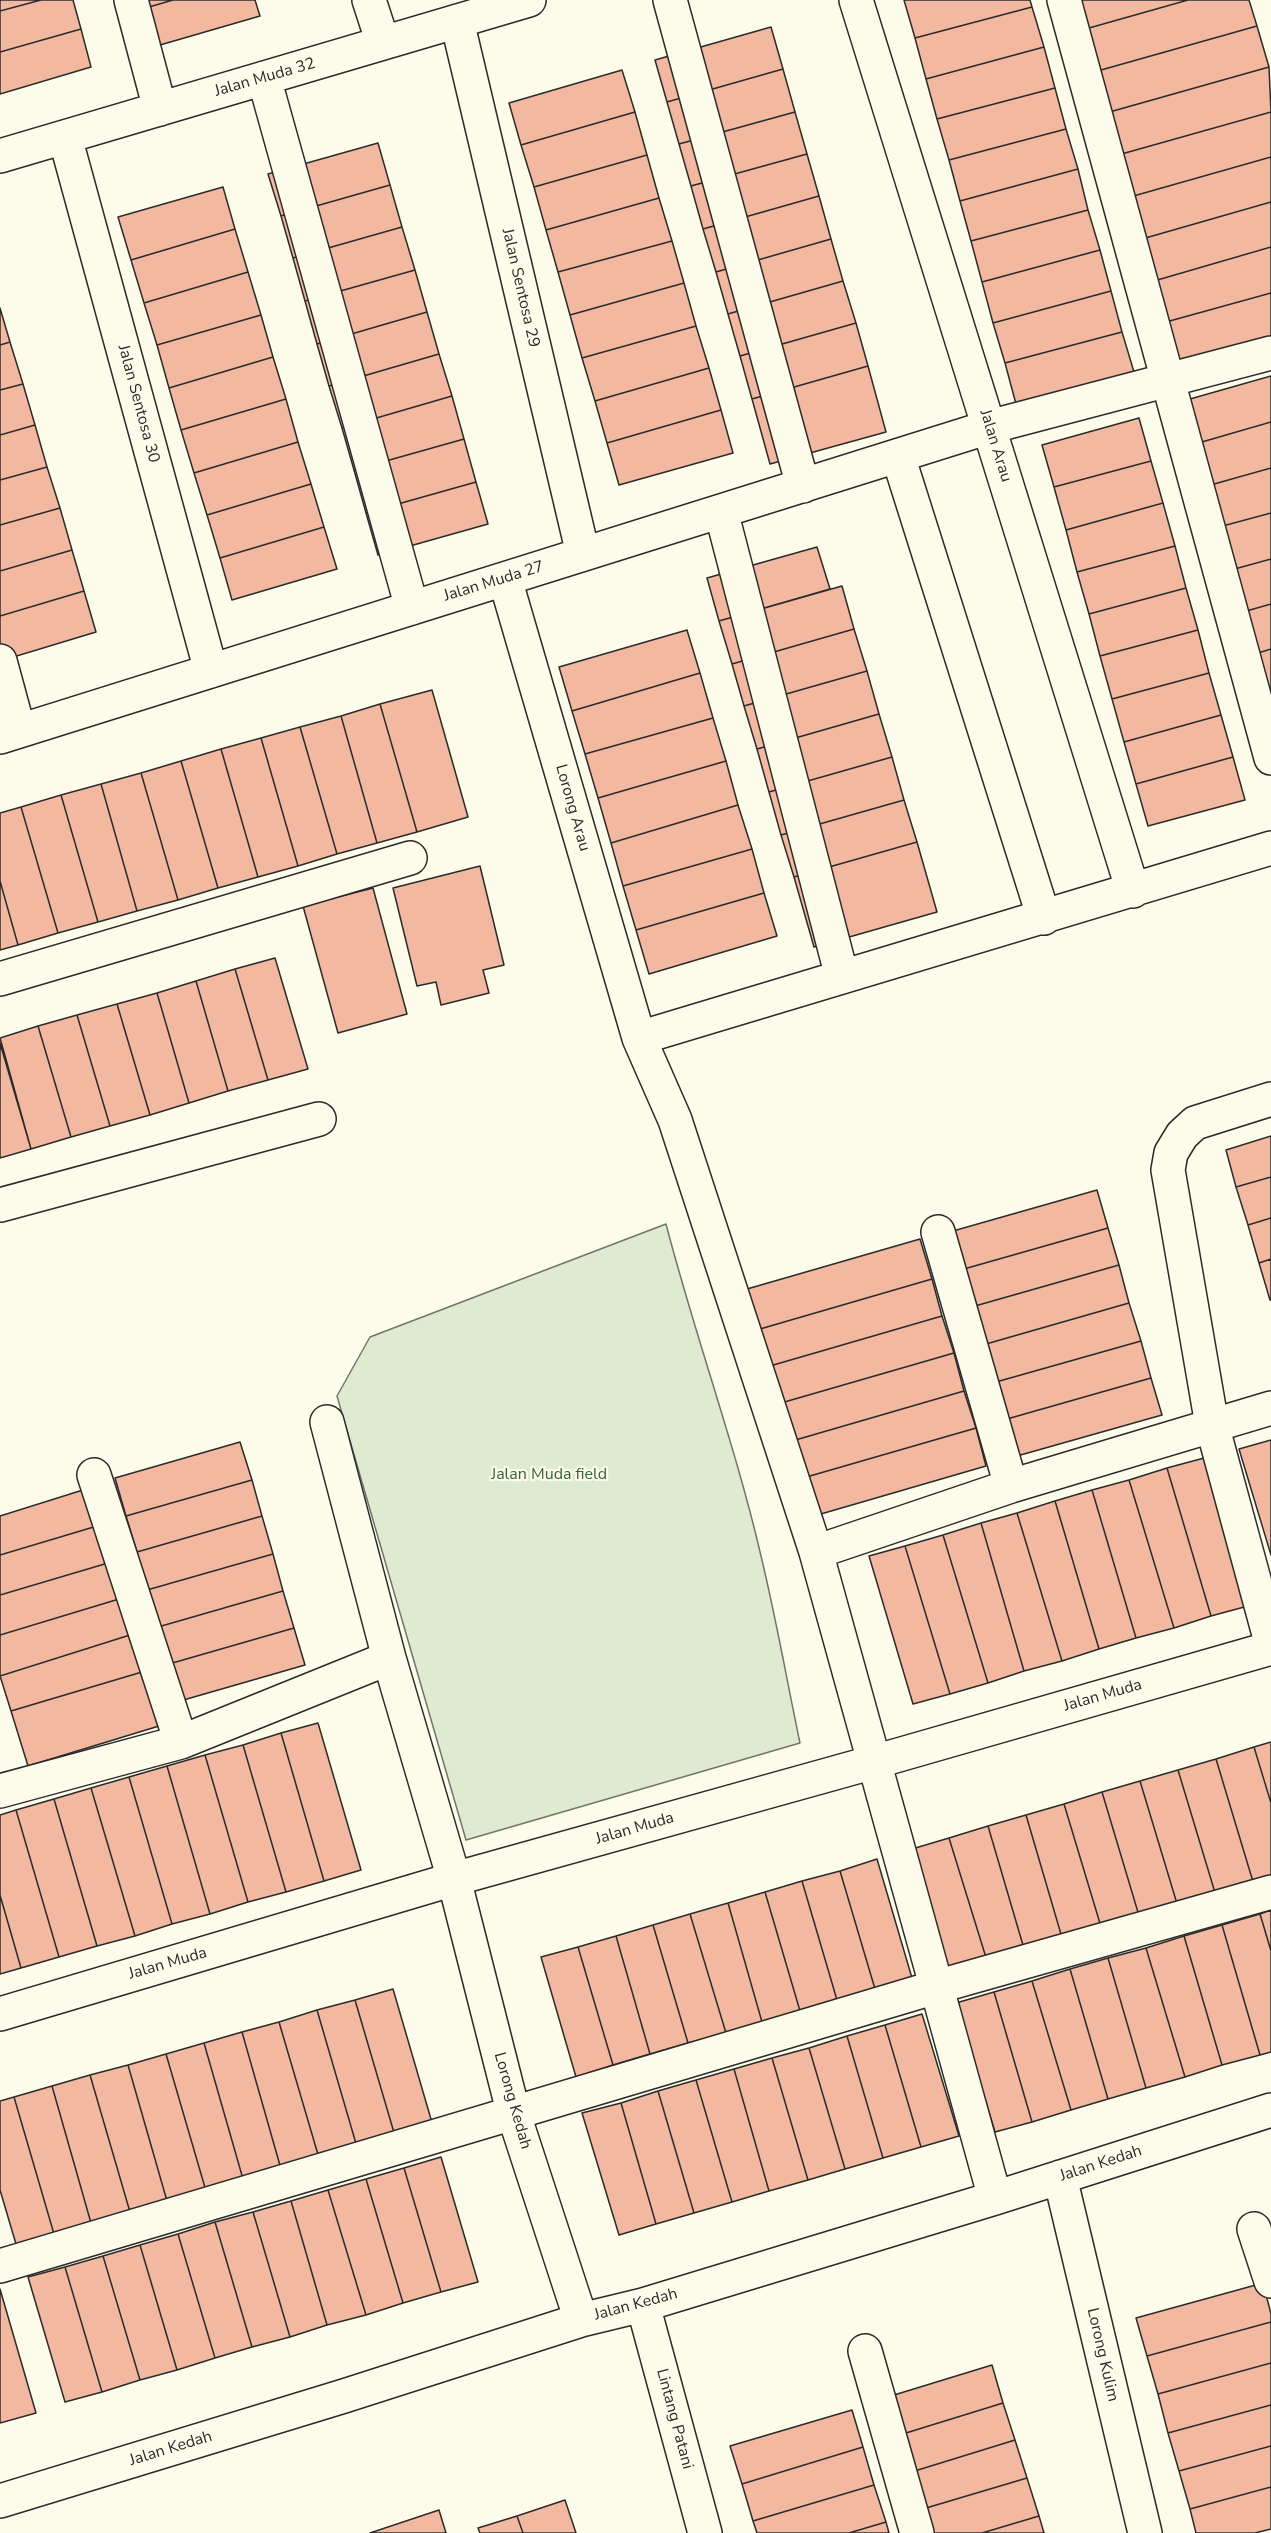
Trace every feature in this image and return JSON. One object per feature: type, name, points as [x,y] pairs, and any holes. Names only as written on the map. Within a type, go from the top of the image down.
[{"type":"street","points":[[131,0],[160,109]]},
{"type":"street","points":[[369,0],[383,43]]},
{"type":"street","name":"Jalan Muda 32","points":[[0,156],[529,0]]},
{"type":"street","points":[[669,0],[803,486]]},
{"type":"street","name":"Jalan Arau","points":[[856,0],[1133,891]]},
{"type":"street","points":[[1064,0],[1271,758]]},
{"type":"street","name":"Jalan Sentosa 29","points":[[457,21],[583,554]]},
{"type":"street","points":[[264,78],[412,608]]},
{"type":"street","name":"Jalan Sentosa 30","points":[[65,137],[211,671]]},
{"type":"street","name":"Jalan Muda 27","points":[[10,734],[989,427],[1271,353]]},
{"type":"street","points":[[898,456],[1044,918]]},
{"type":"street","points":[[721,511],[842,977]]},
{"type":"street","name":"Lorong Arau","points":[[505,579],[639,1038],[675,1120],[816,1552],[995,2198]]},
{"type":"street","points":[[0,661],[10,734]]},
{"type":"street","points":[[639,1038],[1271,848]]},
{"type":"street","points":[[0,979],[410,858]]},
{"type":"street","points":[[1271,1099],[1194,1123],[1182,1135],[1171,1153],[1168,1170],[1212,1425],[1271,1642]]},
{"type":"street","points":[[0,1205],[319,1119]]},
{"type":"street","points":[[938,1232],[1011,1486]]},
{"type":"street","points":[[816,1552],[1011,1486],[1271,1408]]},
{"type":"street","name":"Lorong Kedah","points":[[327,1422],[389,1658],[454,1879],[514,2115],[581,2320]]},
{"type":"street","points":[[94,1475],[181,1742]]},
{"type":"street","name":"Jalan Muda","points":[[0,2014],[454,1879],[1271,1648]]},
{"type":"street","points":[[0,1791],[181,1742],[389,1658]]},
{"type":"street","points":[[0,2266],[514,2115],[936,1987],[1271,1892]]},
{"type":"street","name":"Jalan Kedah","points":[[0,2500],[332,2400],[581,2320],[643,2305],[995,2198],[1271,2110]]},
{"type":"street","name":"Lorong Kulim","points":[[1060,2177],[1145,2533]]},
{"type":"street","points":[[1254,2229],[1271,2281]]},
{"type":"street","name":"Lintang Patani","points":[[643,2305],[705,2533]]},
{"type":"street","points":[[865,2351],[917,2533]]},
{"type":"green space","name":"Jalan Muda field","points":[[666,1224],[751,1514],[772,1603],[800,1743],[466,1840],[337,1396],[370,1337]]},
{"type":"building","points":[[0,0],[41,0],[0,11]]},
{"type":"building","points":[[41,0],[73,0],[81,29],[0,52],[0,11]]},
{"type":"building","points":[[114,0],[173,0],[118,16]]},
{"type":"building","points":[[173,0],[255,0],[260,16],[129,54],[118,16]]},
{"type":"building","points":[[904,0],[1030,0],[1032,7],[915,38]]},
{"type":"building","points":[[1073,0],[1188,0],[1082,30]]},
{"type":"building","points":[[1188,0],[1249,0],[1257,26],[1094,72],[1082,30]]},
{"type":"building","points":[[1032,7],[1044,47],[926,79],[915,38]]},
{"type":"building","points":[[1257,26],[1269,67],[1106,113],[1094,72]]},
{"type":"building","points":[[771,27],[783,69],[667,102],[655,60]]},
{"type":"building","points":[[81,29],[91,67],[0,94],[0,52]]},
{"type":"building","points":[[1044,47],[1055,88],[937,119],[926,79]]},
{"type":"building","points":[[1269,67],[1271,112],[1118,155],[1106,113]]},
{"type":"building","points":[[783,69],[795,112],[679,144],[667,102]]},
{"type":"building","points":[[622,70],[635,112],[521,145],[509,103]]},
{"type":"building","points":[[1055,88],[1066,129],[949,160],[937,119]]},
{"type":"building","points":[[635,112],[647,155],[534,187],[521,145]]},
{"type":"building","points":[[795,112],[807,154],[691,186],[679,144]]},
{"type":"building","points":[[1271,112],[1271,157],[1130,197],[1118,155]]},
{"type":"building","points":[[1066,129],[1078,169],[960,201],[949,160]]},
{"type":"building","points":[[378,143],[390,185],[281,216],[268,174]]},
{"type":"building","points":[[807,154],[819,196],[703,229],[691,186]]},
{"type":"building","points":[[647,155],[659,198],[546,230],[534,187]]},
{"type":"building","points":[[1271,157],[1271,202],[1142,239],[1130,197]]},
{"type":"building","points":[[1078,169],[1088,210],[971,241],[960,201]]},
{"type":"building","points":[[390,185],[402,227],[293,258],[281,216]]},
{"type":"building","points":[[223,187],[235,229],[131,260],[118,217]]},
{"type":"building","points":[[819,196],[831,239],[716,272],[703,229]]},
{"type":"building","points":[[659,198],[672,241],[558,272],[546,230]]},
{"type":"building","points":[[1271,202],[1271,247],[1154,281],[1142,239]]},
{"type":"building","points":[[1088,210],[1100,250],[982,282],[971,241]]},
{"type":"building","points":[[402,227],[415,270],[305,301],[293,258]]},
{"type":"building","points":[[235,229],[248,272],[144,303],[131,260]]},
{"type":"building","points":[[831,239],[843,281],[728,314],[716,272]]},
{"type":"building","points":[[672,241],[684,283],[570,315],[558,272]]},
{"type":"building","points":[[1271,247],[1271,293],[1166,322],[1154,281]]},
{"type":"building","points":[[1100,250],[1111,291],[993,323],[982,282]]},
{"type":"building","points":[[415,270],[427,312],[317,344],[305,301]]},
{"type":"building","points":[[248,272],[261,315],[157,345],[144,303]]},
{"type":"building","points":[[843,281],[856,323],[740,356],[728,314]]},
{"type":"building","points":[[684,283],[696,326],[582,358],[570,315]]},
{"type":"building","points":[[1111,291],[1122,332],[1005,363],[993,323]]},
{"type":"building","points":[[1271,293],[1271,338],[1178,364],[1166,322]]},
{"type":"building","points":[[0,308],[10,342],[0,345]]},
{"type":"building","points":[[427,312],[439,354],[329,386],[317,344]]},
{"type":"building","points":[[261,315],[273,357],[169,388],[157,345]]},
{"type":"building","points":[[856,323],[868,366],[752,399],[740,356]]},
{"type":"building","points":[[696,326],[709,368],[595,401],[582,358]]},
{"type":"building","points":[[1122,332],[1134,372],[1016,404],[1005,363]]},
{"type":"building","points":[[10,342],[23,384],[0,390],[0,345]]},
{"type":"building","points":[[439,354],[452,396],[342,428],[329,386]]},
{"type":"building","points":[[273,357],[286,399],[181,430],[169,388]]},
{"type":"building","points":[[868,366],[886,432],[770,464],[752,399]]},
{"type":"building","points":[[709,368],[721,410],[607,443],[595,401]]},
{"type":"building","points":[[1271,376],[1271,422],[1195,444],[1183,401]]},
{"type":"building","points":[[23,384],[35,425],[0,435],[0,390]]},
{"type":"building","points":[[452,396],[464,439],[354,470],[342,428]]},
{"type":"building","points":[[286,399],[298,442],[194,473],[181,430]]},
{"type":"building","points":[[721,410],[733,453],[619,485],[607,443]]},
{"type":"building","points":[[1139,418],[1151,461],[1054,487],[1042,445]]},
{"type":"building","points":[[1271,422],[1271,468],[1207,486],[1195,444]]},
{"type":"building","points":[[35,425],[47,467],[0,480],[0,435]]},
{"type":"building","points":[[464,439],[476,482],[366,513],[354,470]]},
{"type":"building","points":[[298,442],[311,484],[207,515],[194,473]]},
{"type":"building","points":[[1151,461],[1163,503],[1066,530],[1054,487]]},
{"type":"building","points":[[47,467],[60,508],[0,525],[0,480]]},
{"type":"building","points":[[1271,468],[1271,513],[1219,527],[1207,486]]},
{"type":"building","points":[[476,482],[488,524],[378,555],[366,513]]},
{"type":"building","points":[[311,484],[324,527],[220,558],[207,515]]},
{"type":"building","points":[[1163,503],[1175,546],[1077,572],[1066,530]]},
{"type":"building","points":[[60,508],[72,550],[0,571],[0,525]]},
{"type":"building","points":[[1271,513],[1271,559],[1231,570],[1219,527]]},
{"type":"building","points":[[324,527],[337,569],[232,600],[220,558]]},
{"type":"building","points":[[1175,546],[1186,588],[1089,614],[1077,572]]},
{"type":"building","points":[[817,547],[830,589],[719,621],[707,578]]},
{"type":"building","points":[[72,550],[84,591],[0,616],[0,571]]},
{"type":"building","points":[[1271,559],[1271,604],[1243,612],[1231,570]]},
{"type":"building","points":[[842,586],[854,629],[732,664],[719,621]]},
{"type":"building","points":[[1186,588],[1198,630],[1100,656],[1089,614]]},
{"type":"building","points":[[84,591],[96,632],[0,661],[0,616]]},
{"type":"building","points":[[1271,604],[1271,649],[1255,654],[1243,612]]},
{"type":"building","points":[[854,629],[867,671],[744,706],[732,664]]},
{"type":"building","points":[[687,630],[700,673],[572,711],[559,667]]},
{"type":"building","points":[[1198,630],[1209,673],[1112,699],[1100,656]]},
{"type":"building","points":[[1271,649],[1271,695],[1267,696],[1255,654]]},
{"type":"building","points":[[867,671],[879,714],[757,749],[744,706]]},
{"type":"building","points":[[700,673],[713,718],[585,754],[572,711]]},
{"type":"building","points":[[1209,673],[1221,715],[1124,742],[1112,699]]},
{"type":"building","points":[[432,690],[468,817],[417,832],[380,704]]},
{"type":"building","points":[[380,704],[417,832],[377,843],[341,716]]},
{"type":"building","points":[[879,714],[892,757],[769,792],[757,749]]},
{"type":"building","points":[[1221,715],[1233,757],[1136,784],[1124,742]]},
{"type":"building","points":[[341,716],[377,843],[337,854],[300,727]]},
{"type":"building","points":[[713,718],[726,761],[598,798],[585,754]]},
{"type":"building","points":[[300,727],[337,854],[298,866],[261,738]]},
{"type":"building","points":[[261,738],[298,866],[258,877],[221,749]]},
{"type":"building","points":[[221,749],[258,877],[218,888],[181,761]]},
{"type":"building","points":[[892,757],[904,800],[781,835],[769,792]]},
{"type":"building","points":[[1233,757],[1245,800],[1148,826],[1136,784]]},
{"type":"building","points":[[181,761],[218,888],[178,900],[141,773]]},
{"type":"building","points":[[726,761],[738,805],[611,843],[598,798]]},
{"type":"building","points":[[141,773],[178,900],[137,911],[101,784]]},
{"type":"building","points":[[101,784],[137,911],[98,922],[61,795]]},
{"type":"building","points":[[61,795],[98,922],[58,933],[21,807]]},
{"type":"building","points":[[904,800],[917,842],[794,877],[781,835]]},
{"type":"building","points":[[738,805],[752,849],[623,886],[611,843]]},
{"type":"building","points":[[21,807],[58,933],[18,945],[0,881],[0,813]]},
{"type":"building","points":[[917,842],[937,912],[814,947],[794,877]]},
{"type":"building","points":[[752,849],[764,893],[636,930],[623,886]]},
{"type":"building","points":[[480,866],[504,965],[483,970],[489,993],[441,1005],[436,982],[417,986],[393,888]]},
{"type":"building","points":[[0,881],[18,945],[0,950]]},
{"type":"building","points":[[373,888],[407,1014],[338,1033],[303,906]]},
{"type":"building","points":[[764,893],[777,936],[649,974],[636,930]]},
{"type":"building","points":[[275,958],[308,1069],[268,1080],[235,969]]},
{"type":"building","points":[[235,969],[268,1080],[228,1091],[196,981]]},
{"type":"building","points":[[196,981],[228,1091],[189,1103],[157,993]]},
{"type":"building","points":[[157,993],[189,1103],[150,1115],[117,1004]]},
{"type":"building","points":[[117,1004],[150,1115],[110,1126],[77,1015]]},
{"type":"building","points":[[77,1015],[110,1126],[71,1137],[38,1026]]},
{"type":"building","points":[[38,1026],[71,1137],[31,1149],[0,1038]]},
{"type":"building","points":[[0,1043],[31,1149],[0,1158]]},
{"type":"building","points":[[1271,1136],[1271,1177],[1236,1187],[1226,1150]]},
{"type":"building","points":[[1271,1177],[1271,1218],[1248,1225],[1236,1187]]},
{"type":"building","points":[[1097,1190],[1108,1228],[964,1269],[953,1231]]},
{"type":"building","points":[[1271,1218],[1271,1259],[1259,1263],[1248,1225]]},
{"type":"building","points":[[1108,1228],[1119,1265],[975,1306],[964,1269]]},
{"type":"building","points":[[920,1239],[932,1279],[760,1329],[747,1289]]},
{"type":"building","points":[[1271,1259],[1271,1300],[1270,1300],[1259,1263]]},
{"type":"building","points":[[1119,1265],[1129,1303],[986,1344],[975,1306]]},
{"type":"building","points":[[932,1279],[942,1316],[770,1366],[760,1329]]},
{"type":"building","points":[[1129,1303],[1141,1341],[996,1382],[986,1344]]},
{"type":"building","points":[[942,1316],[954,1353],[781,1403],[770,1366]]},
{"type":"building","points":[[1141,1341],[1151,1378],[1007,1419],[996,1382]]},
{"type":"building","points":[[954,1353],[964,1391],[792,1441],[781,1403]]},
{"type":"building","points":[[1151,1378],[1162,1415],[1017,1456],[1007,1419]]},
{"type":"building","points":[[964,1391],[976,1428],[803,1478],[792,1441]]},
{"type":"building","points":[[976,1428],[986,1466],[814,1516],[803,1478]]},
{"type":"building","points":[[1271,1440],[1271,1555],[1239,1449]]},
{"type":"building","points":[[240,1442],[252,1480],[126,1516],[115,1478]]},
{"type":"building","points":[[1204,1458],[1248,1606],[1211,1616],[1167,1468]]},
{"type":"building","points":[[1167,1468],[1211,1616],[1174,1628],[1129,1480]]},
{"type":"building","points":[[252,1480],[262,1516],[137,1552],[126,1516]]},
{"type":"building","points":[[1129,1480],[1174,1628],[1136,1638],[1092,1490]]},
{"type":"building","points":[[86,1489],[97,1526],[0,1555],[0,1516]]},
{"type":"building","points":[[1092,1490],[1136,1638],[1099,1649],[1055,1501]]},
{"type":"building","points":[[1055,1501],[1099,1649],[1062,1661],[1017,1513]]},
{"type":"building","points":[[1017,1513],[1062,1661],[1024,1671],[981,1523]]},
{"type":"building","points":[[262,1516],[273,1554],[147,1590],[137,1552]]},
{"type":"building","points":[[981,1523],[1024,1671],[988,1683],[943,1535]]},
{"type":"building","points":[[97,1526],[108,1563],[0,1595],[0,1555]]},
{"type":"building","points":[[943,1535],[988,1683],[950,1694],[905,1546]]},
{"type":"building","points":[[905,1546],[950,1694],[913,1704],[869,1556]]},
{"type":"building","points":[[273,1554],[283,1591],[158,1627],[147,1590]]},
{"type":"building","points":[[108,1563],[119,1599],[0,1635],[0,1595]]},
{"type":"building","points":[[283,1591],[294,1628],[169,1664],[158,1627]]},
{"type":"building","points":[[119,1599],[130,1635],[0,1676],[0,1635]]},
{"type":"building","points":[[294,1628],[305,1665],[180,1701],[169,1664]]},
{"type":"building","points":[[130,1635],[142,1672],[11,1711],[0,1676]]},
{"type":"building","points":[[142,1672],[159,1726],[28,1766],[11,1711]]},
{"type":"building","points":[[318,1723],[361,1870],[324,1881],[281,1733]]},
{"type":"building","points":[[281,1733],[324,1881],[286,1892],[243,1745]]},
{"type":"building","points":[[1271,1742],[1271,1803],[1254,1747]]},
{"type":"building","points":[[243,1745],[286,1892],[248,1902],[205,1755]]},
{"type":"building","points":[[1254,1747],[1271,1803],[1271,1880],[1254,1885],[1216,1759]]},
{"type":"building","points":[[205,1755],[248,1902],[210,1914],[167,1766]]},
{"type":"building","points":[[1216,1759],[1254,1885],[1216,1896],[1178,1770]]},
{"type":"building","points":[[167,1766],[210,1914],[172,1924],[129,1777]]},
{"type":"building","points":[[1178,1770],[1216,1896],[1178,1907],[1140,1781]]},
{"type":"building","points":[[129,1777],[172,1924],[135,1936],[91,1788]]},
{"type":"building","points":[[1140,1781],[1178,1907],[1140,1919],[1102,1792]]},
{"type":"building","points":[[91,1788],[135,1936],[97,1946],[54,1799]]},
{"type":"building","points":[[1102,1792],[1140,1919],[1102,1930],[1064,1804]]},
{"type":"building","points":[[54,1799],[97,1946],[59,1957],[16,1810]]},
{"type":"building","points":[[1064,1804],[1102,1930],[1063,1941],[1026,1815]]},
{"type":"building","points":[[16,1810],[59,1957],[21,1968],[0,1895],[0,1815]]},
{"type":"building","points":[[1026,1815],[1063,1941],[1025,1952],[988,1826]]},
{"type":"building","points":[[988,1826],[1025,1952],[988,1964],[949,1838]]},
{"type":"building","points":[[949,1838],[988,1964],[949,1975],[912,1849]]},
{"type":"building","points":[[877,1859],[912,1978],[875,1989],[840,1871]]},
{"type":"building","points":[[840,1871],[875,1989],[837,2000],[802,1881]]},
{"type":"building","points":[[802,1881],[837,2000],[800,2011],[765,1892]]},
{"type":"building","points":[[765,1892],[800,2011],[762,2022],[728,1903]]},
{"type":"building","points":[[0,1895],[21,1968],[0,1974]]},
{"type":"building","points":[[728,1903],[762,2022],[726,2033],[690,1914]]},
{"type":"building","points":[[1271,1910],[1271,1951],[1260,1914]]},
{"type":"building","points":[[690,1914],[726,2033],[688,2043],[653,1925]]},
{"type":"building","points":[[1260,1914],[1271,1951],[1271,2052],[1260,2055],[1222,1925]]},
{"type":"building","points":[[653,1925],[688,2043],[650,2054],[616,1936]]},
{"type":"building","points":[[1222,1925],[1260,2055],[1222,2065],[1184,1936]]},
{"type":"building","points":[[616,1936],[650,2054],[613,2065],[578,1947]]},
{"type":"building","points":[[1184,1936],[1222,2065],[1185,2077],[1146,1948]]},
{"type":"building","points":[[578,1947],[613,2065],[576,2077],[541,1957]]},
{"type":"building","points":[[1146,1948],[1185,2077],[1146,2088],[1108,1958]]},
{"type":"building","points":[[1108,1958],[1146,2088],[1108,2099],[1070,1969]]},
{"type":"building","points":[[1070,1969],[1108,2099],[1071,2110],[1032,1981]]},
{"type":"building","points":[[1032,1981],[1071,2110],[1032,2122],[994,1992]]},
{"type":"building","points":[[393,1989],[433,2126],[395,2136],[355,2000]]},
{"type":"building","points":[[994,1992],[1032,2122],[995,2132],[956,2003]]},
{"type":"building","points":[[355,2000],[395,2136],[357,2147],[317,2010]]},
{"type":"building","points":[[317,2010],[357,2147],[319,2158],[279,2022]]},
{"type":"building","points":[[922,2014],[959,2136],[921,2147],[885,2025]]},
{"type":"building","points":[[279,2022],[319,2158],[281,2169],[242,2032]]},
{"type":"building","points":[[885,2025],[921,2147],[883,2158],[847,2036]]},
{"type":"building","points":[[242,2032],[281,2169],[243,2179],[204,2043]]},
{"type":"building","points":[[847,2036],[883,2158],[845,2169],[809,2048]]},
{"type":"building","points":[[204,2043],[243,2179],[206,2191],[166,2054]]},
{"type":"building","points":[[809,2048],[845,2169],[808,2180],[772,2058]]},
{"type":"building","points":[[166,2054],[206,2191],[167,2201],[128,2065]]},
{"type":"building","points":[[772,2058],[808,2180],[769,2191],[734,2069]]},
{"type":"building","points":[[128,2065],[167,2201],[130,2212],[90,2075]]},
{"type":"building","points":[[734,2069],[769,2191],[732,2202],[696,2080]]},
{"type":"building","points":[[90,2075],[130,2212],[91,2223],[52,2086]]},
{"type":"building","points":[[696,2080],[732,2202],[694,2213],[658,2091]]},
{"type":"building","points":[[52,2086],[91,2223],[54,2234],[14,2097]]},
{"type":"building","points":[[658,2091],[694,2213],[656,2224],[621,2103]]},
{"type":"building","points":[[14,2097],[54,2234],[16,2244],[0,2190],[0,2101]]},
{"type":"building","points":[[621,2103],[656,2224],[619,2235],[582,2113]]},
{"type":"building","points":[[441,2157],[478,2282],[441,2292],[404,2168]]},
{"type":"building","points":[[404,2168],[441,2292],[403,2303],[366,2179]]},
{"type":"building","points":[[366,2179],[403,2303],[366,2315],[328,2190]]},
{"type":"building","points":[[328,2190],[366,2315],[327,2325],[291,2201]]},
{"type":"building","points":[[291,2201],[327,2325],[290,2337],[253,2212]]},
{"type":"building","points":[[253,2212],[290,2337],[252,2347],[215,2222]]},
{"type":"building","points":[[215,2222],[252,2347],[215,2358],[178,2234]]},
{"type":"building","points":[[178,2234],[215,2358],[177,2370],[140,2245]]},
{"type":"building","points":[[140,2245],[177,2370],[140,2380],[103,2256]]},
{"type":"building","points":[[103,2256],[140,2380],[102,2392],[65,2267]]},
{"type":"building","points":[[65,2267],[102,2392],[65,2402],[28,2277]]},
{"type":"building","points":[[1263,2283],[1271,2322],[1147,2356],[1136,2318]]},
{"type":"building","points":[[0,2289],[36,2413],[0,2423]]},
{"type":"building","points":[[1271,2322],[1271,2363],[1158,2394],[1147,2356]]},
{"type":"building","points":[[1271,2363],[1271,2405],[1168,2433],[1158,2394]]},
{"type":"building","points":[[992,2365],[1003,2403],[893,2437],[881,2399]]},
{"type":"building","points":[[1003,2403],[1015,2440],[905,2474],[893,2437]]},
{"type":"building","points":[[1271,2405],[1271,2446],[1179,2471],[1168,2433]]},
{"type":"building","points":[[852,2410],[863,2447],[742,2484],[730,2446]]},
{"type":"building","points":[[1015,2440],[1027,2478],[916,2511],[905,2474]]},
{"type":"building","points":[[1271,2446],[1271,2487],[1190,2509],[1179,2471]]},
{"type":"building","points":[[863,2447],[874,2485],[753,2521],[742,2484]]},
{"type":"building","points":[[1027,2478],[1039,2516],[982,2533],[923,2533],[916,2511]]},
{"type":"building","points":[[874,2485],[886,2522],[849,2533],[757,2533],[753,2521]]},
{"type":"building","points":[[1271,2487],[1271,2529],[1255,2533],[1196,2533],[1190,2509]]},
{"type":"building","points":[[565,2500],[576,2533],[523,2533],[517,2516]]},
{"type":"building","points":[[439,2510],[446,2533],[370,2533]]},
{"type":"building","points":[[517,2516],[523,2533],[480,2533],[478,2528]]},
{"type":"building","points":[[1039,2516],[1044,2533],[982,2533]]},
{"type":"building","points":[[886,2522],[889,2533],[849,2533]]}]
